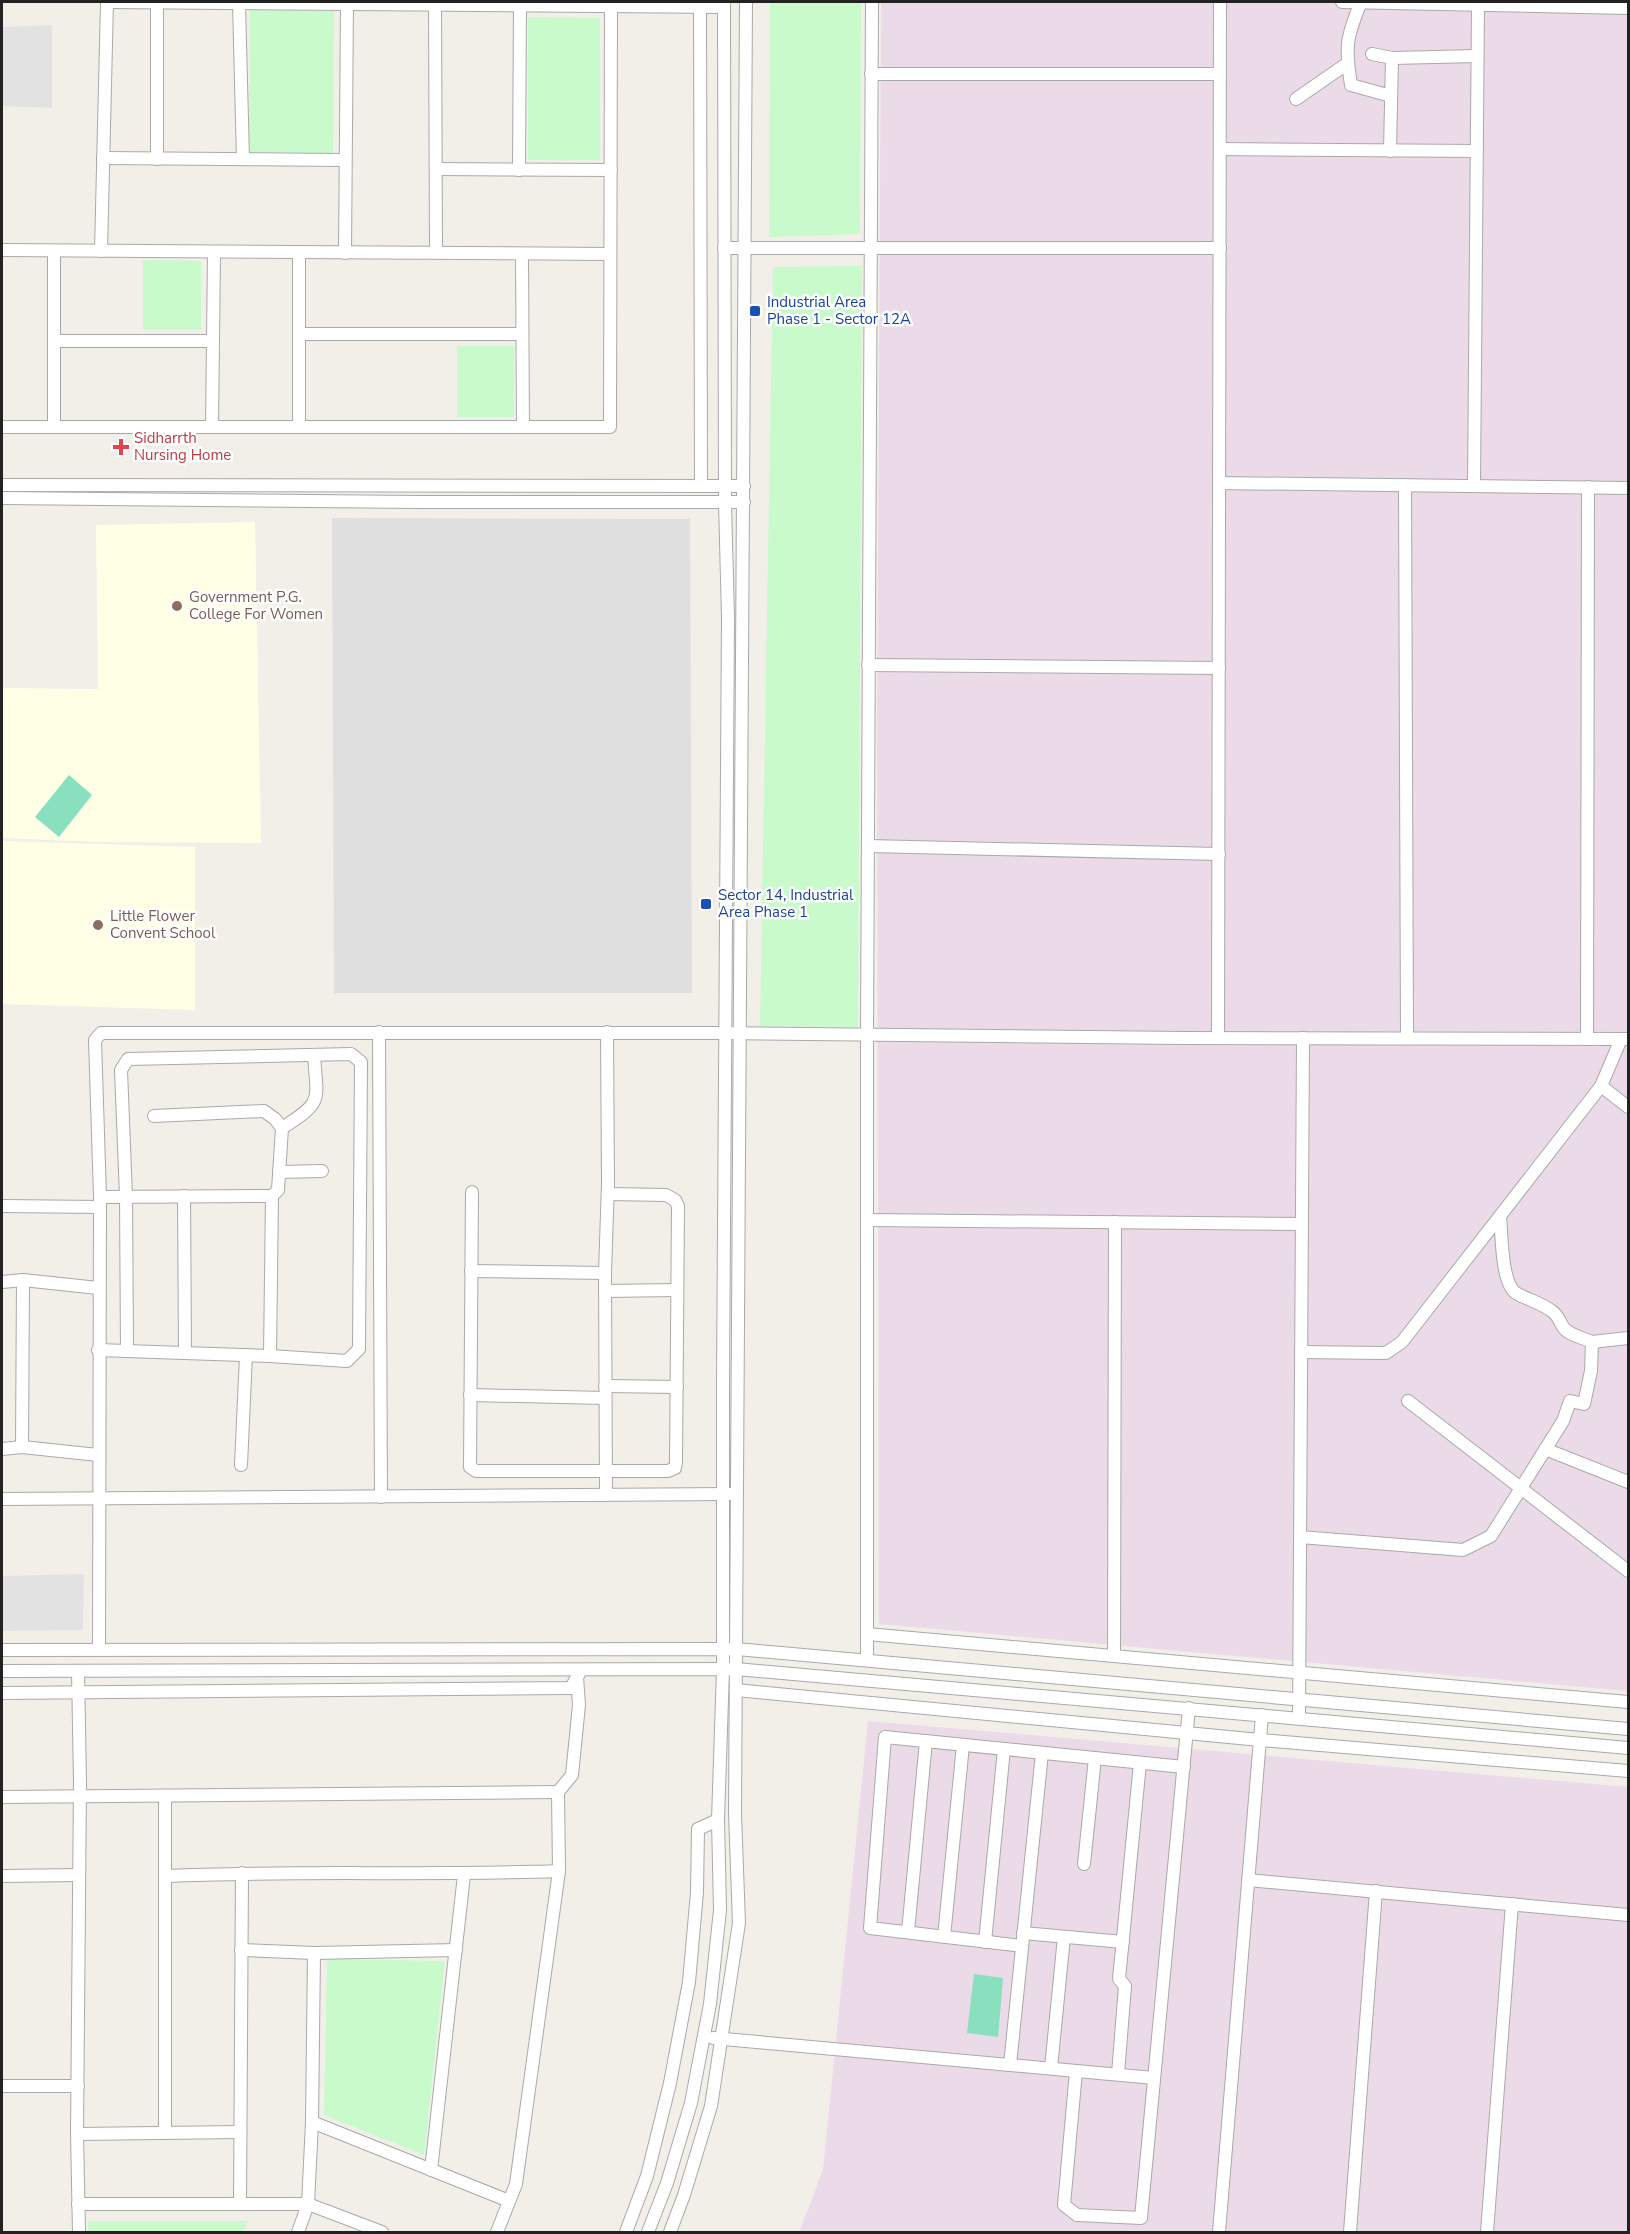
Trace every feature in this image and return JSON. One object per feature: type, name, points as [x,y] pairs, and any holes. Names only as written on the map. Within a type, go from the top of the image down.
[{"type":"street","points":[[101,251],[107,2],[347,4],[435,2],[611,6],[724,4],[725,503],[728,617],[723,1669],[718,1820],[720,1910],[710,2004],[691,2103],[667,2183],[648,2232]]},
{"type":"street","points":[[156,2],[157,159]]},
{"type":"street","points":[[435,2],[436,252]]},
{"type":"street","points":[[670,2232],[711,2106],[740,1923],[735,1814],[746,2]]},
{"type":"street","points":[[867,1659],[868,665],[872,2]]},
{"type":"street","points":[[1218,1038],[1220,2]]},
{"type":"street","points":[[1342,2],[1629,8]]},
{"type":"street","points":[[1361,2],[1349,29],[1346,54],[1351,85],[1391,96]]},
{"type":"street","points":[[239,3],[243,159]]},
{"type":"street","points":[[345,253],[347,4]]},
{"type":"street","points":[[700,4],[702,486]]},
{"type":"street","points":[[519,170],[520,5]]},
{"type":"street","points":[[1474,486],[1478,5]]},
{"type":"street","points":[[2,427],[610,427],[611,6]]},
{"type":"street","points":[[1372,54],[1392,58],[1477,56]]},
{"type":"street","points":[[1390,151],[1392,58]]},
{"type":"street","points":[[1296,99],[1348,63]]},
{"type":"street","points":[[871,74],[1220,74]]},
{"type":"street","points":[[1220,149],[1477,151]]},
{"type":"street","points":[[103,158],[345,160]]},
{"type":"street","points":[[436,169],[611,170]]},
{"type":"street","points":[[724,248],[1220,248]]},
{"type":"street","points":[[2,250],[610,254]]},
{"type":"street","points":[[54,251],[54,427]]},
{"type":"street","points":[[212,427],[214,252]]},
{"type":"street","points":[[299,252],[299,427]]},
{"type":"street","points":[[522,254],[523,427]]},
{"type":"street","points":[[299,334],[522,334]]},
{"type":"street","points":[[54,341],[212,341]]},
{"type":"street","points":[[1219,483],[1629,488]]},
{"type":"street","points":[[2,485],[744,486]]},
{"type":"street","points":[[1405,485],[1407,1038]]},
{"type":"street","points":[[1587,1039],[1588,487]]},
{"type":"street","points":[[2,498],[744,502]]},
{"type":"street","points":[[868,665],[1219,669]]},
{"type":"street","points":[[868,846],[1219,854]]},
{"type":"street","points":[[379,1032],[381,1497]]},
{"type":"street","points":[[606,1495],[607,1032]]},
{"type":"street","points":[[79,2232],[77,2134],[80,1692],[83,1671],[94,1650],[98,1500],[100,1202],[95,1040],[101,1033],[607,1032],[1625,1039],[1602,1086],[1402,1342],[1386,1353],[1301,1352]]},
{"type":"street","points":[[1299,1718],[1303,1038]]},
{"type":"street","points":[[98,1350],[346,1361],[360,1349],[361,1062],[351,1054],[128,1059],[121,1070],[126,1196],[128,1351]]},
{"type":"street","points":[[282,1128],[306,1113],[314,1104],[316,1097],[314,1055]]},
{"type":"street","points":[[1602,1086],[1629,1107]]},
{"type":"street","points":[[154,1116],[264,1111],[282,1128],[278,1190],[272,1196],[270,1356]]},
{"type":"street","points":[[279,1172],[322,1171]]},
{"type":"street","points":[[472,1192],[470,1467],[476,1472],[668,1471],[675,1468],[678,1206],[675,1200],[666,1195],[608,1194]]},
{"type":"street","points":[[2,1206],[100,1202],[126,1196],[272,1196]]},
{"type":"street","points":[[184,1196],[184,1353]]},
{"type":"street","points":[[1500,1217],[1504,1260],[1512,1290],[1553,1312],[1561,1321],[1563,1328],[1570,1333],[1592,1342],[1629,1338]]},
{"type":"street","points":[[867,1220],[1302,1224]]},
{"type":"street","points":[[1114,1656],[1115,1222]]},
{"type":"street","points":[[471,1271],[605,1273]]},
{"type":"street","points":[[2,1282],[23,1280],[98,1288]]},
{"type":"street","points":[[22,1447],[23,1280]]},
{"type":"street","points":[[605,1292],[677,1290]]},
{"type":"street","points":[[1300,1537],[1463,1550],[1491,1536],[1519,1487],[1563,1422],[1570,1401],[1584,1404],[1591,1371],[1592,1342]]},
{"type":"street","points":[[241,1466],[246,1355]]},
{"type":"street","points":[[470,1395],[605,1392],[677,1387]]},
{"type":"street","points":[[1408,1401],[1629,1571]]},
{"type":"street","points":[[2,1449],[22,1447],[98,1455]]},
{"type":"street","points":[[1545,1449],[1629,1482]]},
{"type":"street","points":[[2,1499],[738,1494]]},
{"type":"street","points":[[867,1634],[1629,1702]]},
{"type":"street","points":[[2,1650],[737,1648],[1629,1729]]},
{"type":"street","points":[[2,1671],[579,1673],[736,1669],[1629,1748]]},
{"type":"street","points":[[2,1693],[571,1688],[579,1673]]},
{"type":"street","points":[[496,2232],[516,2184],[559,1871],[558,1792],[572,1775],[579,1705],[579,1673]]},
{"type":"street","points":[[736,1689],[1260,1740],[1629,1771]]},
{"type":"street","points":[[1076,2071],[1064,2205],[1077,2215],[1141,2218],[1189,1708]]},
{"type":"street","points":[[1218,2232],[1262,1715]]},
{"type":"street","points":[[1123,1942],[1064,1937],[985,1942],[870,1928],[885,1737],[1184,1767]]},
{"type":"street","points":[[908,1932],[926,1741]]},
{"type":"street","points":[[944,1937],[963,1745]]},
{"type":"street","points":[[985,1942],[1004,1749]]},
{"type":"street","points":[[1010,2065],[1042,1753]]},
{"type":"street","points":[[1084,1864],[1095,1758]]},
{"type":"street","points":[[1118,2074],[1125,1986],[1119,1979],[1140,1763]]},
{"type":"street","points":[[2,1797],[558,1792]]},
{"type":"street","points":[[165,1796],[165,2133]]},
{"type":"street","points":[[626,2232],[647,2176],[670,2083],[687,1994],[697,1892],[698,1829],[718,1820]]},
{"type":"street","points":[[165,1876],[242,1872],[464,1875],[559,1871]]},
{"type":"street","points":[[240,2204],[242,1872]]},
{"type":"street","points":[[2,1876],[79,1875]]},
{"type":"street","points":[[431,2170],[464,1875]]},
{"type":"street","points":[[1248,1880],[1629,1915]]},
{"type":"street","points":[[1350,2232],[1376,1892]]},
{"type":"street","points":[[1486,2232],[1512,1904]]},
{"type":"street","points":[[1052,2068],[1064,1937]]},
{"type":"street","points":[[241,1950],[314,1953],[456,1950]]},
{"type":"street","points":[[298,2232],[308,2204],[312,2122],[314,1953]]},
{"type":"street","points":[[704,2037],[1154,2078]]},
{"type":"street","points":[[2,2086],[78,2086]]},
{"type":"street","points":[[312,2122],[509,2201]]},
{"type":"street","points":[[77,2134],[240,2132]]},
{"type":"street","points":[[78,2204],[308,2204],[382,2232]]},
{"type":"shaded area","points":[[881,2],[1628,2],[1628,1691],[879,1624],[877,730]]},
{"type":"shaded area","points":[[52,25],[52,108],[2,106],[2,27]]},
{"type":"shaded area","points":[[332,518],[690,519],[692,993],[334,993]]},
{"type":"shaded area","name":"Government P.G. College For Women","points":[[255,522],[261,843],[100,842],[2,838],[2,688],[98,689],[96,525]]},
{"type":"shaded area","name":"Little Flower Convent School","points":[[2,841],[195,847],[195,1010],[2,1004]]},
{"type":"shaded area","points":[[84,1574],[83,1630],[2,1631],[2,1576]]},
{"type":"shaded area","points":[[868,1721],[1628,1787],[1628,2232],[799,2232],[823,2170]]},
{"type":"green space","points":[[770,2],[861,2],[860,234],[769,237]]},
{"type":"green space","points":[[250,10],[334,11],[333,153],[249,152]]},
{"type":"green space","points":[[528,17],[600,18],[600,160],[528,160]]},
{"type":"green space","points":[[143,260],[201,261],[201,330],[143,330]]},
{"type":"green space","points":[[862,266],[858,1027],[760,1026],[773,267]]},
{"type":"green space","points":[[457,346],[514,346],[514,417],[457,417]]},
{"type":"green space","points":[[69,775],[92,795],[59,837],[35,817]]},
{"type":"green space","points":[[327,1959],[445,1961],[424,2155],[324,2115]]},
{"type":"green space","points":[[974,1974],[1003,1978],[998,2037],[967,2033]]},
{"type":"green space","points":[[88,2221],[248,2221],[243,2232],[88,2232]]},
{"type":"place","name":"Industrial Area Phase 1 - Sector 12A","points":[[755,311]]},
{"type":"place","name":"Sidharrth Nursing Home","points":[[121,447]]},
{"type":"place","name":"Government P.G. College For Women","points":[[177,606]]},
{"type":"place","name":"Sector 14, Industrial Area Phase 1","points":[[706,904]]},
{"type":"place","name":"Little Flower Convent School","points":[[98,925]]}]
